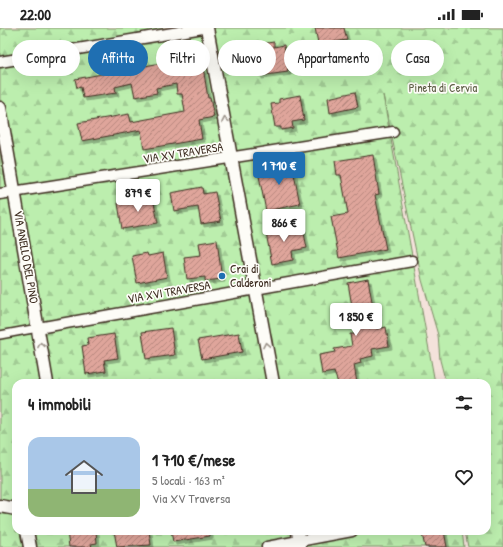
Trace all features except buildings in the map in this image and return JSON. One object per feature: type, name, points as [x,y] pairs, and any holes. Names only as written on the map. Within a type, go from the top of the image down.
[{"type":"street","points":[[0,62],[204,28]]},
{"type":"street","points":[[208,28],[272,379]]},
{"type":"street","name":"VIA ANELLO DEL PINO","points":[[0,108],[46,379]]},
{"type":"street","name":"VIA XV TRAVERSA","points":[[0,194],[232,159],[393,132]]},
{"type":"street","name":"VIA XVI TRAVERSA","points":[[0,335],[412,261]]},
{"type":"street","points":[[0,506],[12,508]]},
{"type":"street","points":[[28,535],[30,547]]},
{"type":"street","points":[[267,547],[328,535]]},
{"type":"green space","name":"Pineta di Cervia","points":[[0,28],[503,28],[503,547],[468,547],[466,535],[491,535],[491,379],[445,379],[440,360],[438,335],[422,280],[383,95],[434,379],[12,379],[12,535],[462,535],[464,547],[0,547]]},
{"type":"place","name":"Crai di Calderoni","points":[[222,276]]}]
